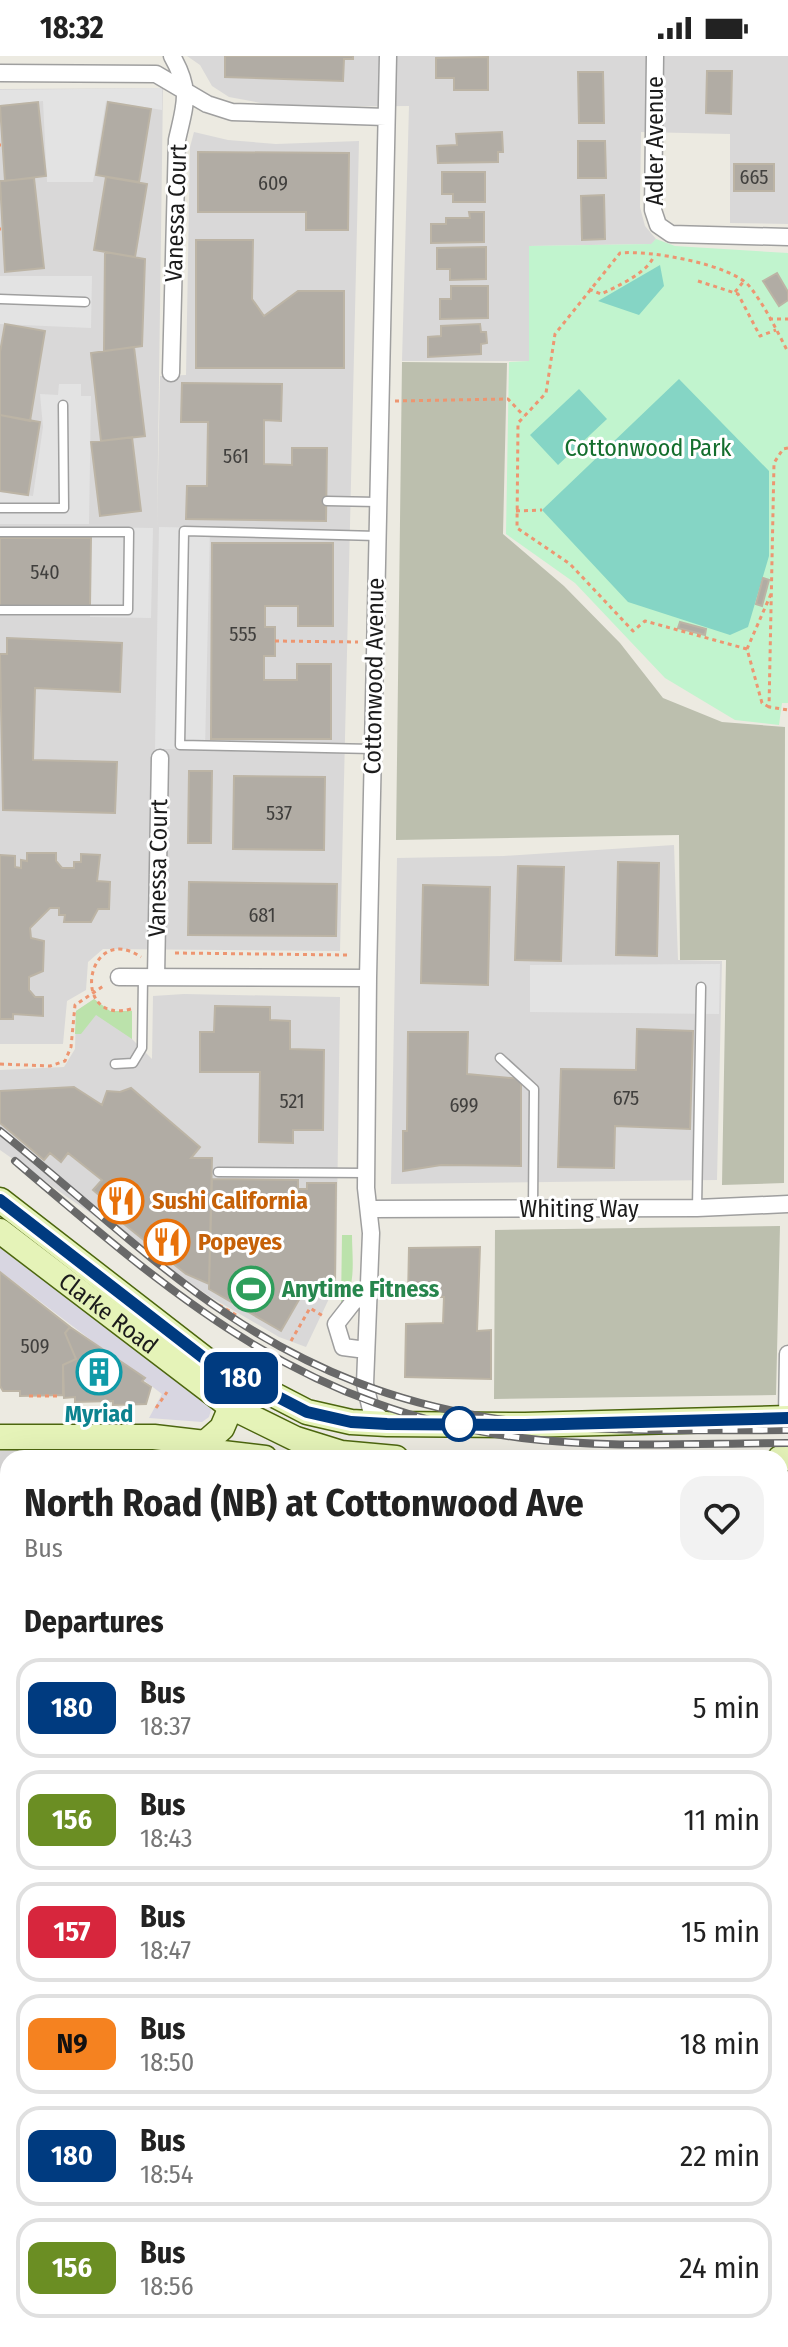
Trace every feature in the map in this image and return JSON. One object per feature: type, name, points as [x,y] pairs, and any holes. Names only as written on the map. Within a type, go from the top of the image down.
[{"type":"main road","name":"Clarke Road","points":[[0,1200],[205,1359],[307,1412],[351,1422],[387,1424],[525,1425],[788,1418]]},
{"type":"main road","name":"Clarke Road","points":[[0,1231],[231,1407],[323,1450]]},
{"type":"main road","points":[[205,1443],[222,1428],[231,1407],[282,1401]]},
{"type":"main road","points":[[0,1437],[131,1436],[205,1443],[212,1450]]},
{"type":"street","points":[[172,56],[184,78],[186,90]]},
{"type":"street","name":"Cottonwood Avenue","points":[[387,1424],[366,1401],[371,1209],[366,1173],[388,56]]},
{"type":"street","name":"Adler Avenue","points":[[655,56],[653,210],[658,225],[671,234],[788,237]]},
{"type":"street","points":[[0,73],[156,74],[207,104],[232,112],[386,117]]},
{"type":"street","name":"Vanessa Court","points":[[171,373],[177,140],[186,107],[186,90]]},
{"type":"street","name":"Vanessa Court","points":[[150,977],[160,758]]},
{"type":"street","points":[[119,977],[368,978]]},
{"type":"street","name":"Whiting Way","points":[[371,1209],[697,1208],[788,1204]]},
{"type":"street","points":[[366,1350],[343,1347],[336,1324],[354,1301],[368,1303]]},
{"type":"street","points":[[788,1354],[788,1418]]},
{"type":"lane","points":[[0,299],[85,302]]},
{"type":"lane","points":[[0,508],[64,508],[63,405]]},
{"type":"lane","points":[[327,501],[377,502]]},
{"type":"lane","points":[[373,749],[180,745],[180,730],[184,531],[377,536]]},
{"type":"lane","points":[[0,532],[129,532],[129,548],[128,610],[0,610]]},
{"type":"lane","points":[[115,1064],[133,1063],[142,1048],[150,977]]},
{"type":"lane","points":[[697,1208],[701,987]]},
{"type":"lane","points":[[500,1058],[534,1089],[533,1209]]},
{"type":"lane","points":[[218,1172],[366,1173]]},
{"type":"path","points":[[747,649],[645,621],[633,631],[570,564],[517,528],[518,423],[546,393],[555,334],[620,253],[655,255],[722,271],[744,281],[788,352]]},
{"type":"path","points":[[589,289],[601,294],[610,290],[646,267],[655,255]]},
{"type":"path","points":[[698,281],[735,292],[760,336],[776,330]]},
{"type":"path","points":[[735,292],[744,281]]},
{"type":"path","points":[[769,319],[788,319]]},
{"type":"path","points":[[380,401],[508,399],[524,416]]},
{"type":"path","points":[[769,707],[774,463],[783,449],[788,448]]},
{"type":"path","points":[[516,511],[542,510]]},
{"type":"path","points":[[773,590],[747,649],[762,703],[788,710]]},
{"type":"path","points":[[275,641],[358,642]]},
{"type":"path","points":[[168,956],[172,953],[347,955]]},
{"type":"path","points":[[0,1064],[50,1066],[65,1061],[71,1047],[75,1005],[119,977]]},
{"type":"path","points":[[219,1305],[236,1315]]},
{"type":"path","points":[[291,1341],[310,1308],[326,1318]]},
{"type":"path","points":[[156,1408],[167,1392]]},
{"type":"path","points":[[29,1396],[59,1396]]},
{"type":"shaded area","points":[[187,56],[788,56],[788,224],[730,223],[730,134],[641,132],[640,207],[645,226],[656,239],[652,244],[529,246],[529,361],[402,361],[409,106],[282,107],[229,97],[212,86],[200,65]]},
{"type":"shaded area","points":[[162,88],[162,110],[106,101],[93,182],[47,182],[43,101],[0,105],[0,90]]},
{"type":"shaded area","points":[[163,88],[157,527],[160,376],[186,375],[190,147],[194,132],[228,140],[276,144],[359,141],[340,951],[103,949],[88,962],[86,990],[67,1001],[63,1044],[0,1044],[0,89]]},
{"type":"shaded area","points":[[0,276],[92,276],[91,328],[0,324]]},
{"type":"shaded area","points":[[402,362],[507,363],[503,534],[564,586],[620,643],[663,698],[722,722],[785,727],[784,1183],[722,1185],[726,960],[680,960],[679,835],[396,840]]},
{"type":"shaded area","points":[[59,384],[81,384],[81,396],[91,396],[89,524],[0,524],[0,492],[33,496],[43,427],[40,394],[58,395]]},
{"type":"shaded area","points":[[91,527],[153,528],[151,618],[90,617]]},
{"type":"shaded area","points":[[159,527],[210,528],[205,749],[155,749]]},
{"type":"shaded area","points":[[674,845],[678,960],[722,961],[717,1180],[391,1184],[397,858],[504,856]]},
{"type":"shaded area","points":[[720,964],[719,1014],[530,1012],[530,965]]},
{"type":"shaded area","points":[[153,996],[340,997],[336,1284],[306,1347],[279,1337],[209,1296],[0,1150],[0,1070],[64,1067],[75,1049],[76,1011],[94,999],[110,1011],[132,1011],[132,1039],[152,1059]]},
{"type":"shaded area","points":[[780,1226],[776,1395],[494,1399],[495,1230]]},
{"type":"shaded area","points":[[0,1248],[212,1406],[209,1417],[202,1422],[149,1418],[162,1394],[0,1271]]},
{"type":"shaded area","points":[[125,1447],[166,1450],[31,1450]]},
{"type":"green space","name":"Cottonwood Park","points":[[656,239],[675,246],[788,253],[788,703],[782,703],[779,725],[735,720],[665,678],[575,583],[506,534],[509,362],[529,361],[529,246],[651,244]]},
{"type":"green space","points":[[660,265],[664,286],[639,315],[598,301]]},
{"type":"green space","points":[[679,379],[769,471],[769,556],[748,627],[730,635],[628,602],[542,510]]},
{"type":"green space","points":[[579,389],[607,419],[558,465],[530,435]]},
{"type":"green space","points":[[94,999],[110,1011],[132,1011],[132,1039],[96,1015],[81,1034],[75,1034],[76,1011]]},
{"type":"green space","points":[[342,1235],[352,1235],[353,1263],[352,1281],[341,1305]]},
{"type":"building","points":[[225,56],[353,56],[353,59],[344,59],[343,81],[225,77]]},
{"type":"building","points":[[488,57],[488,90],[454,90],[454,78],[436,78],[436,58]]},
{"type":"building","points":[[707,71],[732,71],[731,114],[706,113]]},
{"type":"building","points":[[578,72],[603,72],[604,123],[579,123]]},
{"type":"building","points":[[38,102],[46,176],[5,181],[0,106]]},
{"type":"building","points":[[108,102],[151,109],[139,182],[96,175]]},
{"type":"building","points":[[502,132],[503,152],[498,152],[498,162],[438,163],[437,146],[457,145],[456,134]]},
{"type":"building","points":[[578,141],[605,141],[606,178],[578,178]]},
{"type":"building","points":[[198,152],[349,153],[348,230],[306,230],[306,212],[198,212]]},
{"type":"building","points":[[734,164],[774,164],[774,191],[734,191]]},
{"type":"building","points":[[442,172],[485,172],[485,202],[453,202],[453,194],[442,194]]},
{"type":"building","points":[[106,177],[147,184],[135,257],[94,250]]},
{"type":"building","points":[[34,178],[44,268],[5,272],[0,181]]},
{"type":"building","points":[[604,195],[605,239],[582,240],[581,196]]},
{"type":"building","points":[[469,212],[484,212],[484,242],[431,243],[431,224],[446,224],[446,218],[470,218]]},
{"type":"building","points":[[196,240],[253,240],[252,299],[264,316],[298,291],[344,291],[344,368],[196,368]]},
{"type":"building","points":[[486,247],[486,279],[450,280],[450,269],[437,269],[437,248]]},
{"type":"building","points":[[105,252],[145,259],[142,346],[104,351]]},
{"type":"building","points":[[777,273],[788,292],[788,300],[779,306],[763,281]]},
{"type":"building","points":[[451,286],[488,286],[488,318],[440,319],[440,299],[451,299]]},
{"type":"building","points":[[5,324],[45,331],[30,421],[0,415],[0,352]]},
{"type":"building","points":[[480,324],[481,332],[486,332],[487,343],[481,344],[481,354],[428,357],[428,337],[441,336],[441,326]]},
{"type":"building","points":[[134,347],[145,436],[101,441],[91,353]]},
{"type":"building","points":[[182,383],[282,384],[281,421],[264,420],[264,464],[292,465],[292,448],[327,448],[326,521],[186,519],[187,486],[207,486],[208,422],[181,422]]},
{"type":"building","points":[[0,415],[40,422],[28,495],[0,491]]},
{"type":"building","points":[[132,437],[141,511],[100,516],[91,442]]},
{"type":"building","points":[[0,538],[91,538],[90,605],[0,606]]},
{"type":"building","points":[[212,543],[333,543],[333,626],[298,626],[298,606],[265,606],[265,627],[275,627],[275,656],[264,656],[264,680],[297,680],[297,664],[331,664],[331,739],[211,739]]},
{"type":"building","points":[[763,578],[769,580],[762,606],[756,604]]},
{"type":"building","points":[[680,622],[706,629],[705,635],[678,628]]},
{"type":"building","points":[[7,638],[122,643],[120,692],[35,688],[33,760],[117,762],[115,813],[3,810],[0,654],[7,654]]},
{"type":"building","points":[[189,771],[212,771],[211,843],[188,843]]},
{"type":"building","points":[[234,776],[325,777],[324,850],[233,849]]},
{"type":"building","points":[[27,853],[56,853],[56,861],[62,868],[74,868],[74,862],[81,862],[81,854],[100,855],[97,881],[110,882],[109,909],[98,909],[91,922],[64,922],[65,915],[59,915],[59,908],[50,908],[30,928],[31,938],[44,941],[43,971],[29,977],[29,990],[35,997],[43,997],[43,1016],[13,1014],[13,1019],[0,1019],[0,855],[15,856],[15,867],[21,868],[21,860],[27,861]]},
{"type":"building","points":[[618,862],[659,863],[657,956],[616,955]]},
{"type":"building","points":[[518,866],[564,867],[561,961],[515,960]]},
{"type":"building","points":[[189,882],[337,884],[336,936],[188,935]]},
{"type":"building","points":[[423,885],[490,887],[488,985],[421,983]]},
{"type":"building","points":[[215,1006],[270,1007],[270,1020],[290,1021],[290,1049],[324,1050],[323,1130],[293,1130],[293,1143],[259,1142],[260,1072],[200,1072],[200,1032],[214,1032]]},
{"type":"building","points":[[637,1029],[693,1031],[690,1129],[615,1126],[614,1168],[558,1167],[561,1069],[636,1070]]},
{"type":"building","points":[[408,1032],[468,1032],[467,1074],[521,1079],[521,1166],[441,1165],[403,1171],[403,1131],[407,1131]]},
{"type":"building","points":[[74,1087],[102,1105],[107,1091],[120,1092],[131,1088],[200,1147],[191,1158],[212,1158],[209,1284],[186,1274],[103,1207],[107,1202],[93,1190],[102,1180],[68,1153],[61,1162],[50,1153],[44,1160],[0,1123],[0,1091]]},
{"type":"building","points":[[212,1179],[298,1180],[298,1189],[307,1189],[307,1183],[336,1183],[335,1284],[325,1294],[304,1291],[281,1331],[209,1289]]},
{"type":"building","points":[[480,1247],[477,1331],[491,1330],[491,1379],[405,1377],[406,1324],[443,1323],[444,1297],[408,1297],[409,1248]]},
{"type":"building","points":[[0,1272],[70,1327],[65,1333],[76,1359],[63,1365],[63,1395],[20,1396],[20,1391],[3,1391],[0,1386]]},
{"type":"building","name":"Myriad","points":[[70,1327],[145,1378],[142,1381],[151,1387],[146,1404],[113,1405],[113,1401],[75,1402],[75,1397],[64,1398],[63,1365],[76,1359],[65,1333]]},
{"type":"railway","points":[[0,1131],[140,1248],[227,1314],[296,1355],[363,1385],[430,1405],[497,1419],[637,1430],[788,1430]]},
{"type":"railway","points":[[15,1161],[131,1258],[188,1301],[247,1340],[308,1374],[373,1402],[444,1424],[522,1438],[621,1444],[788,1443]]},
{"type":"bus line","name":"180","points":[[0,1200],[205,1359],[307,1412],[351,1422],[387,1424],[525,1425],[788,1418]]},
{"type":"place","name":"Sushi California","points":[[121,1201]]},
{"type":"place","name":"Popeyes","points":[[167,1242]]},
{"type":"place","name":"Anytime Fitness","points":[[251,1289]]},
{"type":"place","name":"Myriad","points":[[99,1372]]}]
